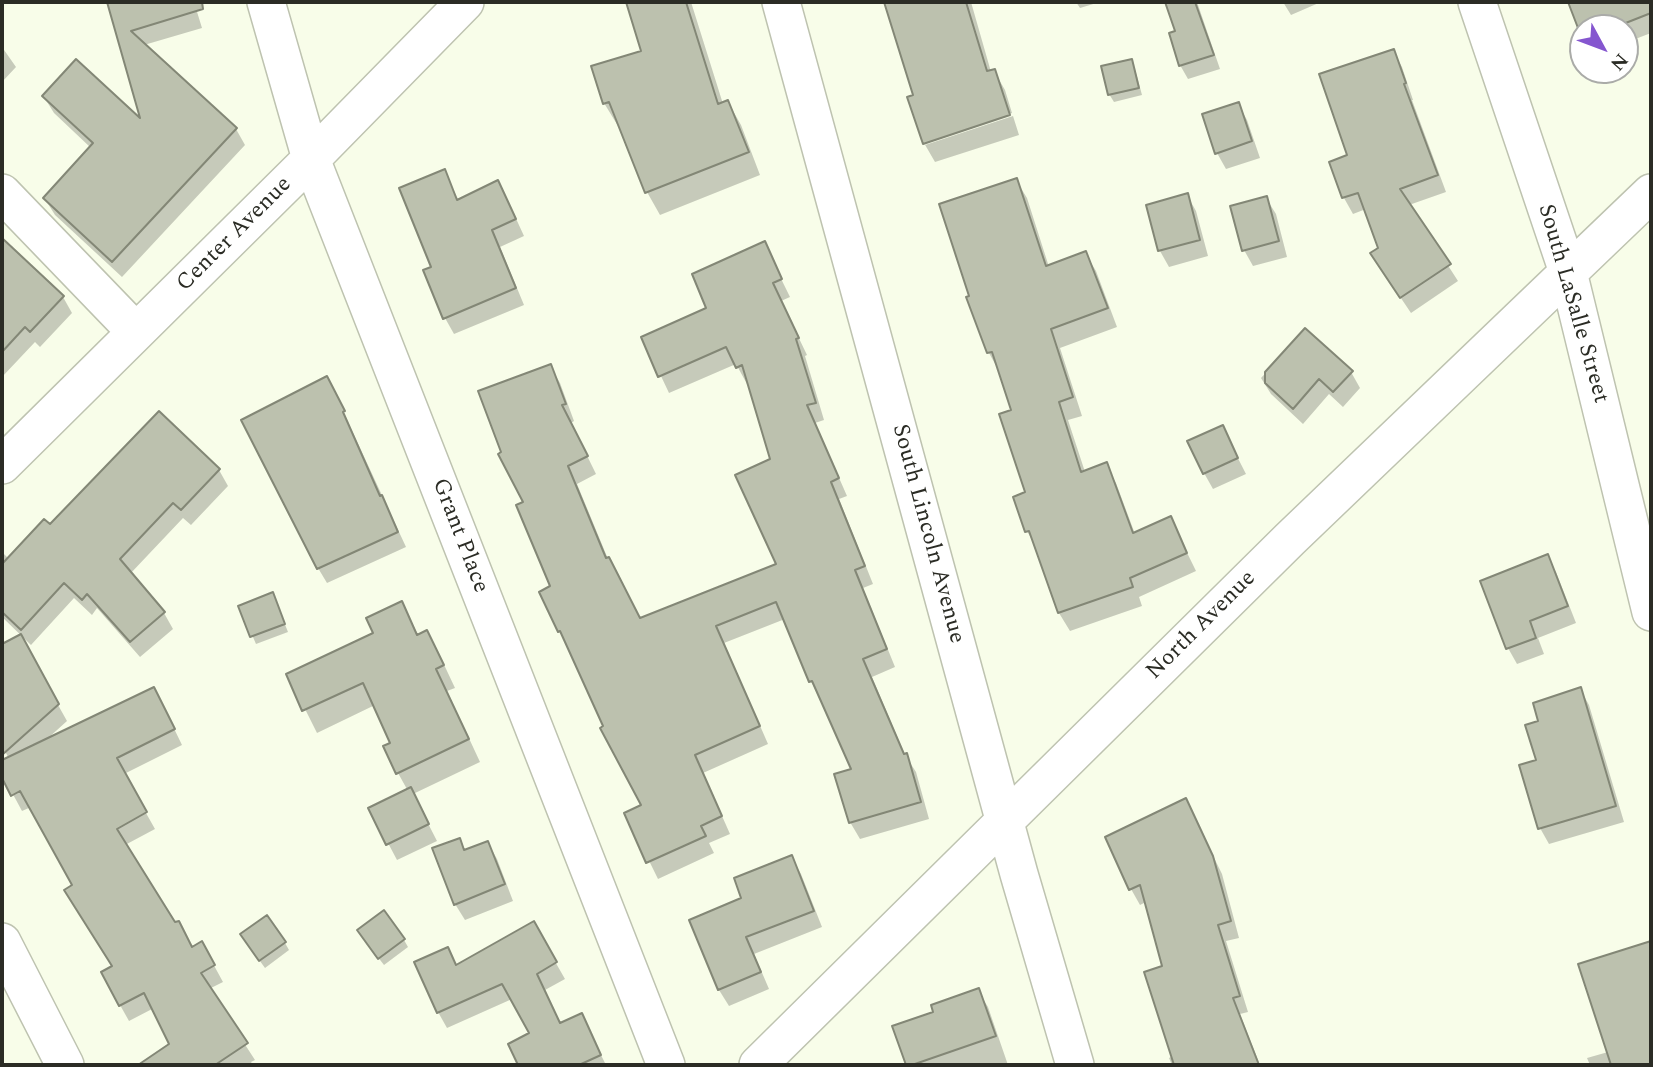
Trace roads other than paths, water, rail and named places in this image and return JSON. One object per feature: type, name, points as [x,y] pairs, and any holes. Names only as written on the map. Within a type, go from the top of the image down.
[{"type":"street","name":"Grant Place","points":[[266,2],[311,159],[666,1065]]},
{"type":"street","name":"Center Avenue","points":[[2,465],[311,159],[465,2]]},
{"type":"street","name":"South Lincoln Avenue","points":[[781,2],[1074,1065]]},
{"type":"street","name":"South LaSalle Street","points":[[1476,2],[1567,272],[1651,612]]},
{"type":"street","points":[[2,193],[136,332]]},
{"type":"street","name":"North Avenue","points":[[758,1065],[1290,539],[1651,193]]},
{"type":"street","points":[[2,942],[65,1065]]}]
